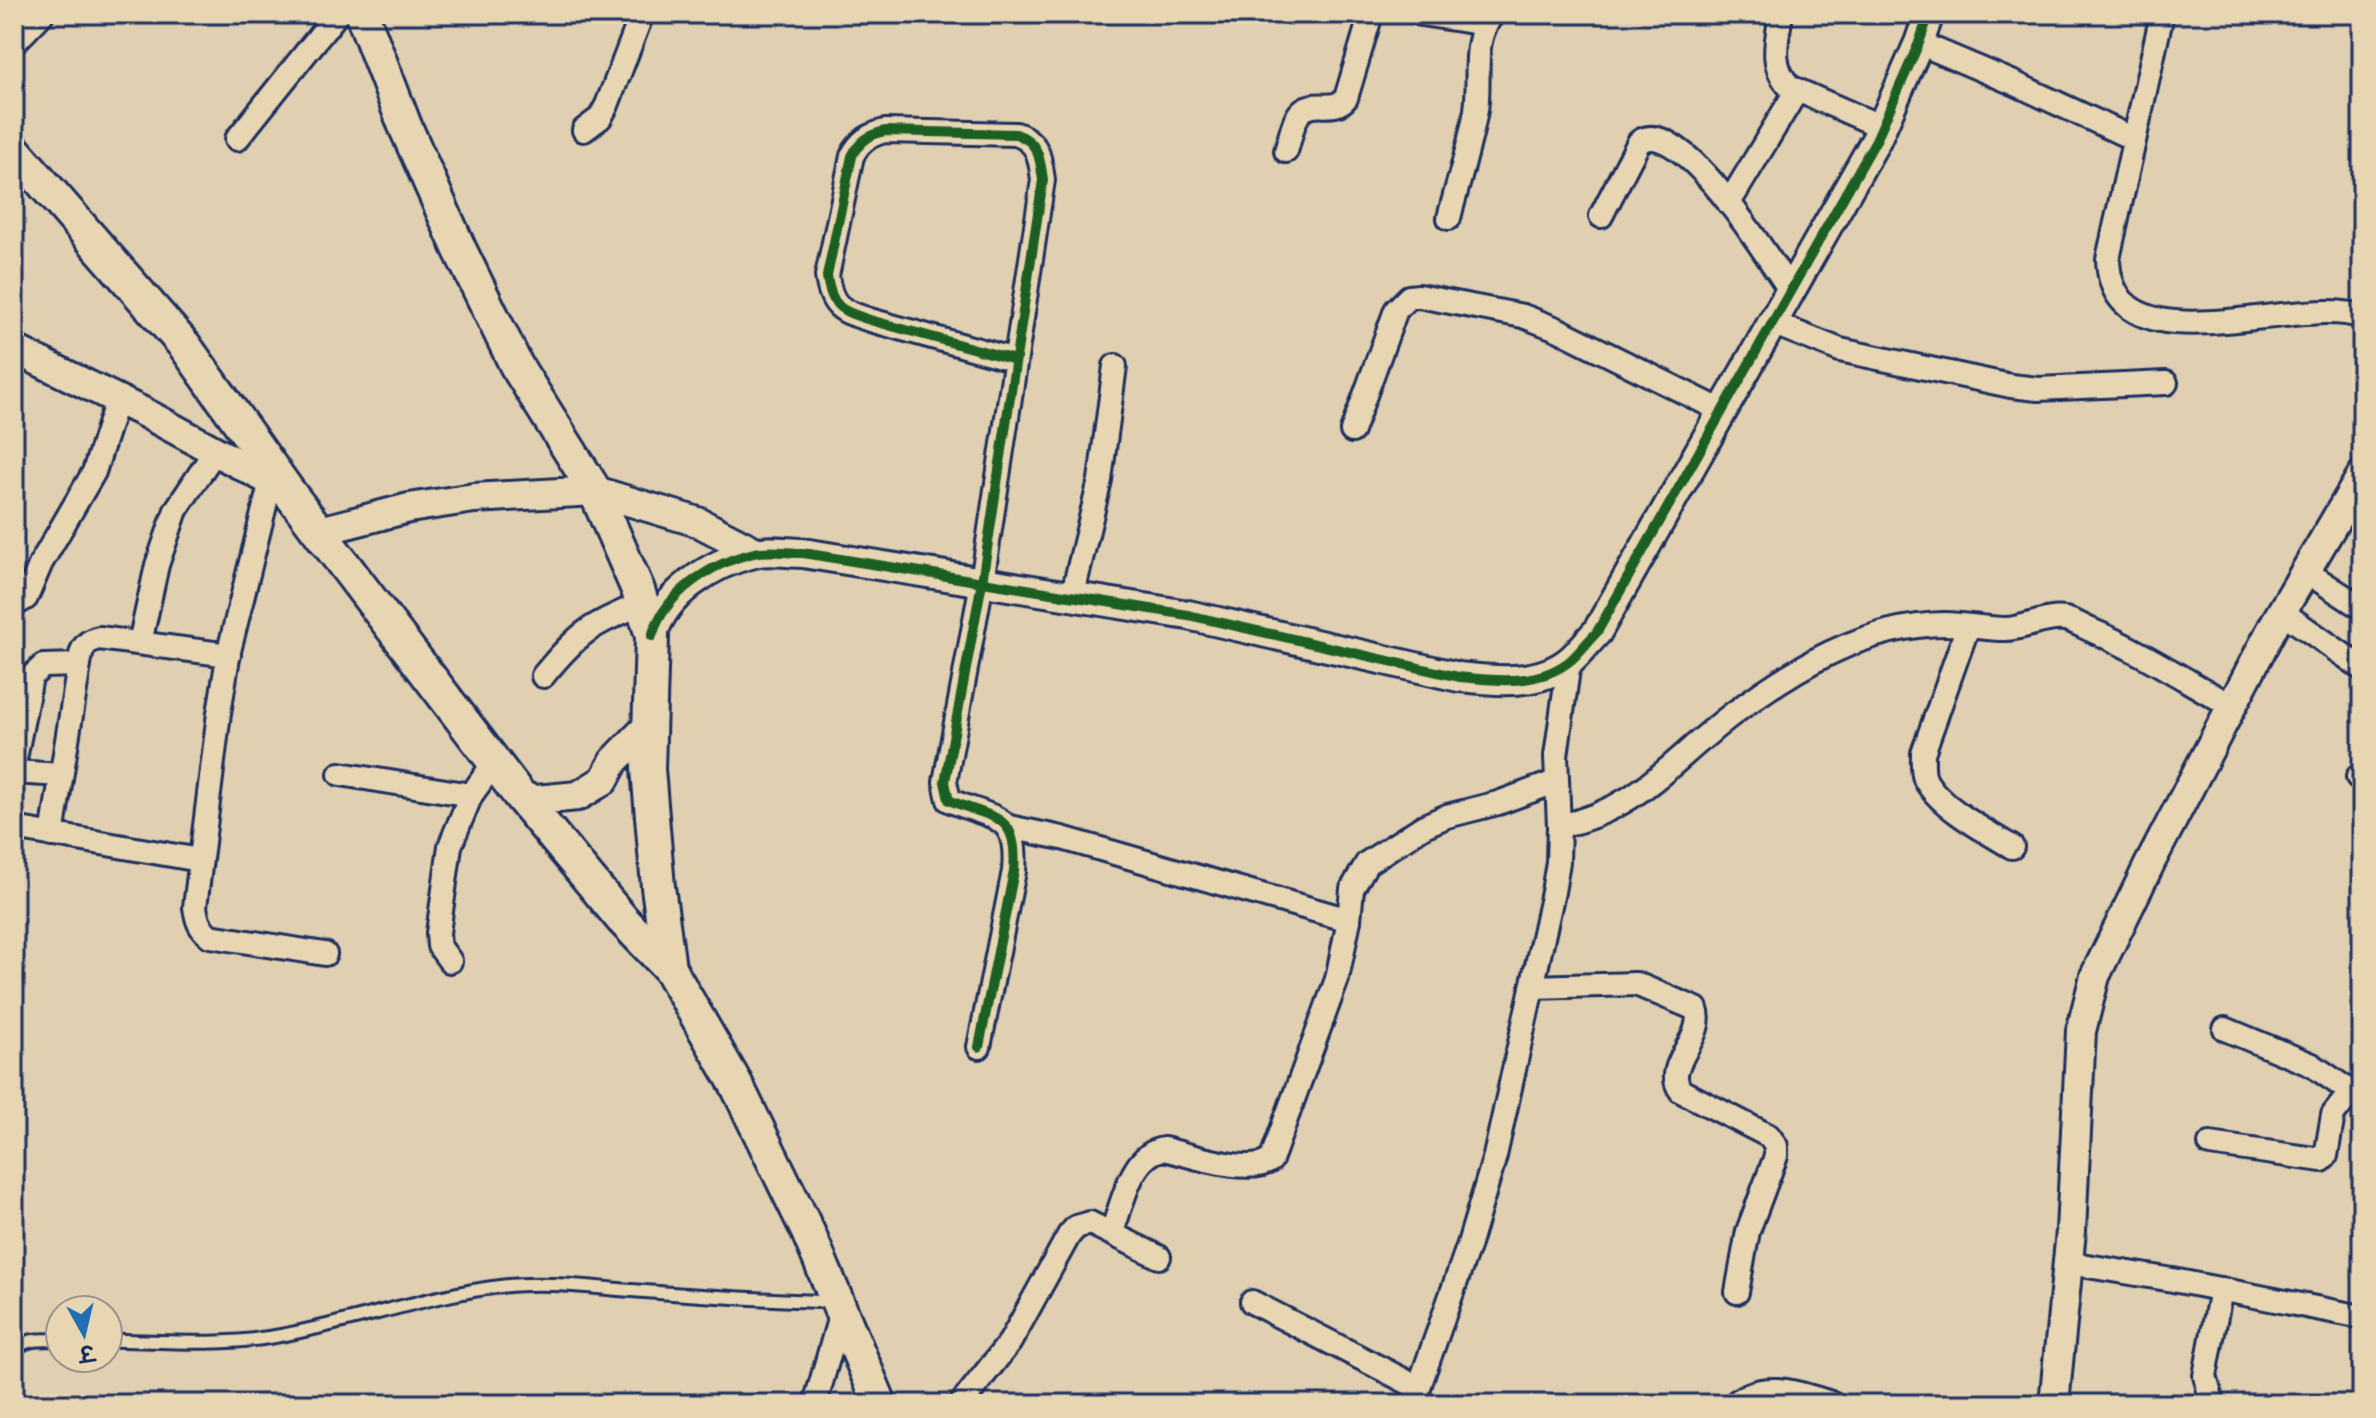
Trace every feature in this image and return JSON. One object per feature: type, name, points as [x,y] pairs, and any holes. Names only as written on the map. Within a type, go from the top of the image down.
[{"type":"main road","points":[[362,14],[405,126],[472,274],[516,365],[595,491],[642,604],[652,636],[648,769],[669,968]]},
{"type":"main road","points":[[14,150],[185,346],[280,486],[320,531],[520,796],[622,919],[669,968],[736,1084],[840,1306],[880,1404]]},
{"type":"street","points":[[14,43],[42,14]]},
{"type":"street","points":[[237,139],[337,14]]},
{"type":"street","points":[[584,130],[600,118],[607,105],[642,14]]},
{"type":"street","points":[[1286,151],[1299,114],[1306,108],[1341,104],[1346,98],[1371,14]]},
{"type":"street","points":[[1421,14],[1490,19],[1477,61],[1475,113],[1449,218]]},
{"type":"street","points":[[1781,14],[1776,53],[1781,78],[1797,90],[1882,127]]},
{"type":"street","points":[[652,636],[657,619],[682,591],[712,568],[756,552],[803,553],[1188,615],[1459,677],[1497,681],[1533,678],[1569,662],[1597,632],[1882,127],[1929,14]]},
{"type":"street","points":[[2162,14],[2108,259],[2110,285],[2122,304],[2150,318],[2175,322],[2216,322],[2303,313],[2350,312],[2362,317]]},
{"type":"street","points":[[1919,43],[2134,139]]},
{"type":"street","points":[[1729,203],[1797,90]]},
{"type":"street","points":[[1015,360],[859,317],[837,306],[829,294],[827,276],[852,156],[859,143],[871,134],[885,131],[1016,134],[1029,138],[1038,151],[1043,180],[982,582],[945,782],[949,800],[1000,819],[1009,827],[1062,838],[1349,920]]},
{"type":"street","points":[[1601,216],[1639,142],[1653,136],[1663,139],[1688,156],[1729,203],[1790,290]]},
{"type":"street","points":[[1352,431],[1396,310],[1409,297],[1419,296],[1523,316],[1557,329],[1722,411]]},
{"type":"street","points":[[1772,323],[1840,350],[2011,386],[2038,389],[2166,383]]},
{"type":"street","points":[[14,349],[280,486],[229,655],[195,907],[197,921],[210,936],[325,954]]},
{"type":"street","points":[[1072,597],[1100,480],[1115,366]]},
{"type":"street","points":[[14,605],[26,598],[41,563],[94,472],[117,400]]},
{"type":"street","points":[[140,643],[157,565],[176,510],[215,451]]},
{"type":"street","points":[[2054,1404],[2069,1263],[2081,1031],[2095,976],[2150,863],[2282,612],[2362,475]]},
{"type":"street","points":[[320,531],[409,508],[461,500],[595,491],[698,522],[756,552]]},
{"type":"street","points":[[2305,571],[2362,608]]},
{"type":"street","points":[[543,676],[580,634],[606,618],[642,604]]},
{"type":"street","points":[[2282,612],[2362,668]]},
{"type":"street","points":[[1559,826],[1586,820],[1634,797],[1730,716],[1801,668],[1841,648],[1911,627],[1946,624],[2009,629],[2051,619],[2065,619],[2110,638],[2232,706]]},
{"type":"street","points":[[1968,626],[1923,753],[1922,767],[1930,785],[1958,813],[2012,847]]},
{"type":"street","points":[[52,835],[85,644],[99,638],[229,655]]},
{"type":"street","points":[[1252,1302],[1416,1396],[1469,1244],[1495,1156],[1553,892],[1559,826],[1556,756],[1569,662]]},
{"type":"street","points":[[14,764],[31,677],[43,666],[79,665]]},
{"type":"street","points":[[520,796],[536,800],[578,796],[604,780],[614,761],[649,725]]},
{"type":"street","points":[[450,961],[439,946],[438,933],[450,846],[471,795],[495,762]]},
{"type":"street","points":[[14,772],[61,775]]},
{"type":"street","points":[[340,774],[471,795]]},
{"type":"street","points":[[1112,1232],[1136,1170],[1155,1150],[1164,1149],[1248,1167],[1271,1160],[1337,979],[1352,889],[1367,863],[1447,816],[1498,803],[1555,782]]},
{"type":"street","points":[[979,1047],[1014,871],[1016,852],[1009,827]]},
{"type":"street","points":[[14,828],[200,860]]},
{"type":"street","points":[[1532,987],[1636,984],[1696,1009],[1698,1023],[1676,1073],[1677,1087],[1769,1136],[1776,1146],[1776,1156],[1748,1231],[1737,1292]]},
{"type":"street","points":[[2210,1144],[2322,1160],[2326,1156],[2333,1115],[2356,1096],[2304,1061],[2225,1029]]},
{"type":"street","points":[[961,1404],[1010,1342],[1076,1227],[1090,1223],[1159,1257]]},
{"type":"street","points":[[2069,1263],[2362,1317]]},
{"type":"street","points":[[2213,1404],[2205,1376],[2221,1289]]},
{"type":"street","points":[[815,1404],[840,1306]]},
{"type":"street","points":[[1734,1404],[1754,1392],[1770,1390],[1792,1391],[1834,1404]]},
{"type":"lane","points":[[124,1340],[268,1338],[460,1293],[528,1285],[840,1306]]},
{"type":"lane","points":[[14,1351],[20,1344],[44,1340]]},
{"type":"cycle path","points":[[652,636],[667,606],[706,572],[738,558],[772,551],[803,553],[1188,615],[1459,677],[1517,680],[1559,668],[1597,632],[1876,140],[1929,14]]},
{"type":"cycle path","points":[[979,1047],[1014,871],[1014,852],[1007,827],[990,815],[949,800],[945,782],[982,582],[1043,180],[1034,146],[1016,134],[885,131],[866,139],[852,156],[827,276],[835,301],[860,317],[1015,360]]}]
